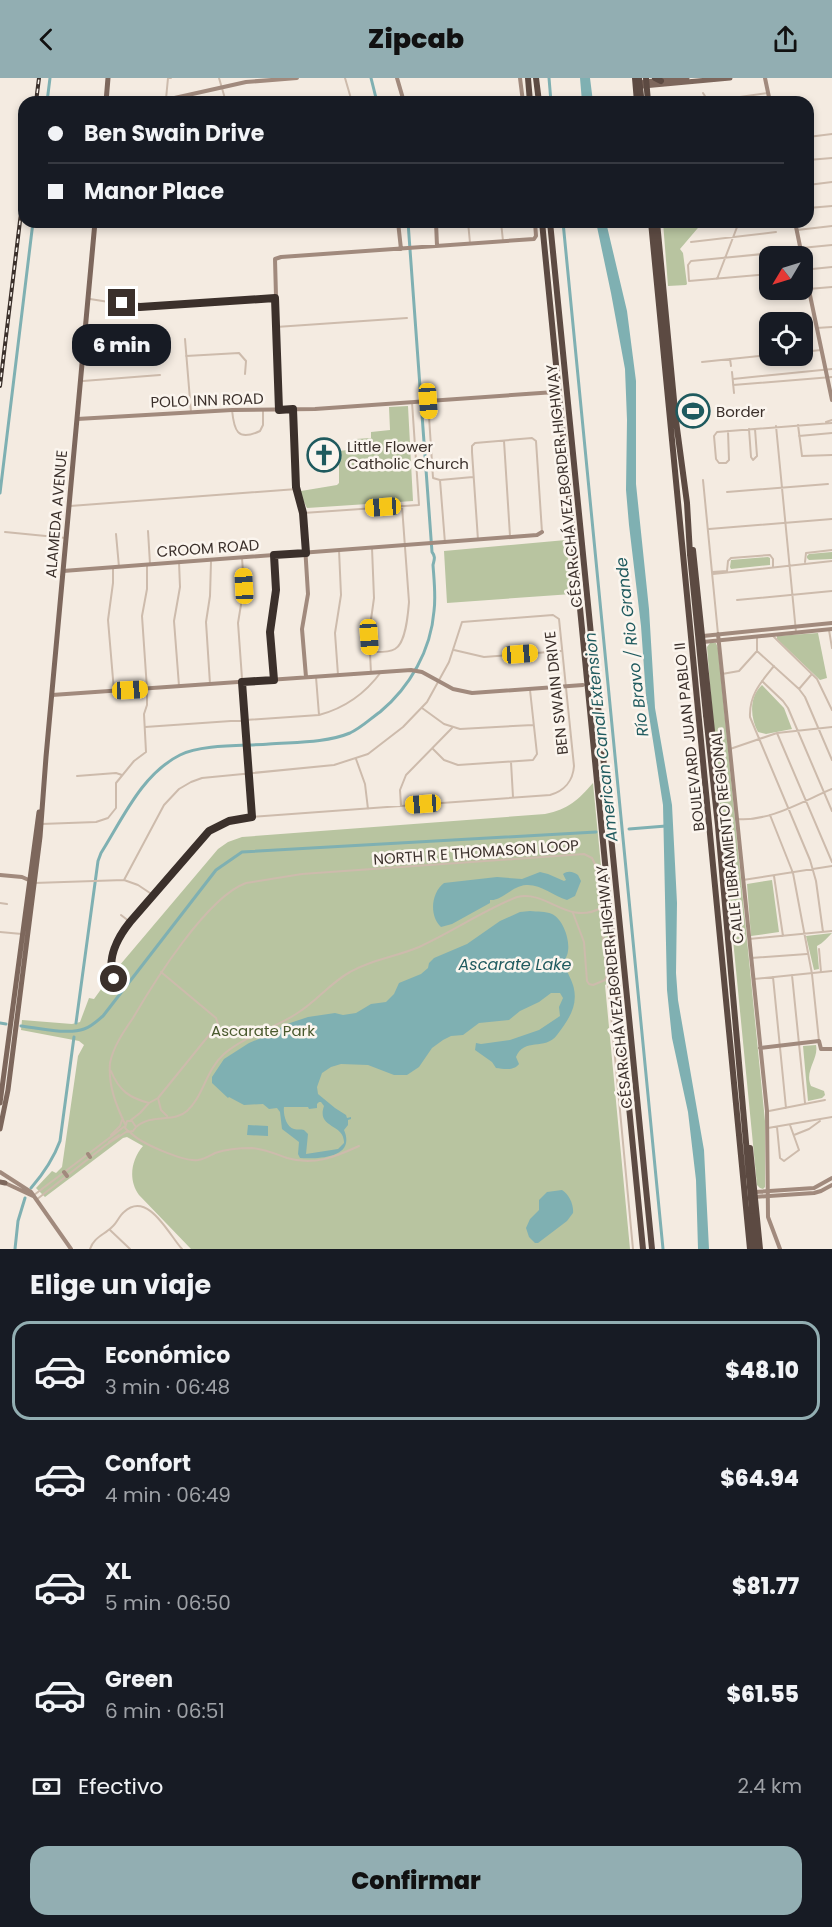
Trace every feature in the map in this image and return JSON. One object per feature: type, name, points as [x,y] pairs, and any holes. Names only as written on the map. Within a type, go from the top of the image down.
[{"type":"highway","points":[[528,78],[530,96]]},
{"type":"highway","points":[[536,78],[538,96]]},
{"type":"highway","points":[[641,81],[643,96]]},
{"type":"highway","points":[[641,81],[643,96]]},
{"type":"highway","name":"CÉSAR CHÁVEZ BORDER HIGHWAY","points":[[543,228],[643,1249]]},
{"type":"highway","name":"CÉSAR CHÁVEZ BORDER HIGHWAY","points":[[551,228],[652,1249]]},
{"type":"highway","name":"BOULEVARD JUAN PABLO II","points":[[652,228],[743,1166],[754,1248]]},
{"type":"highway","name":"BOULEVARD JUAN PABLO II","points":[[658,228],[711,753],[754,1248]]},
{"type":"highway","points":[[687,503],[701,623],[705,638],[711,753]]},
{"type":"highway","points":[[688,601],[697,635],[705,638]]},
{"type":"highway","points":[[697,693],[698,648],[705,638]]},
{"type":"highway","points":[[742,1097],[746,1105],[753,1195],[754,1248]]},
{"type":"highway","points":[[743,1166],[751,1182]]},
{"type":"highway","points":[[753,1208],[754,1248]]},
{"type":"main road","points":[[106,96],[108,78]]},
{"type":"main road","points":[[641,81],[687,78]]},
{"type":"main road","points":[[641,81],[730,78]]},
{"type":"main road","name":"ALAMEDA AVENUE","points":[[32,881],[41,824],[94,228]]},
{"type":"main road","name":"ALAMEDA AVENUE","points":[[0,1103],[41,808]]},
{"type":"main road","name":"ALAMEDA AVENUE","points":[[0,1129],[8,1090],[25,935]]},
{"type":"street","points":[[166,96],[166,82],[168,78],[171,78]]},
{"type":"street","points":[[219,78],[224,96]]},
{"type":"street","points":[[192,96],[246,82],[297,78]]},
{"type":"street","points":[[345,78],[350,96]]},
{"type":"street","points":[[397,78],[402,96]]},
{"type":"street","points":[[520,78],[523,96]]},
{"type":"street","points":[[765,78],[769,96]]},
{"type":"street","points":[[747,96],[768,93]]},
{"type":"street","points":[[814,136],[832,134]]},
{"type":"street","points":[[814,160],[832,158]]},
{"type":"street","points":[[814,184],[832,182]]},
{"type":"street","points":[[814,208],[832,206]]},
{"type":"street","points":[[801,246],[797,230],[832,226]]},
{"type":"street","points":[[399,228],[401,249]]},
{"type":"street","points":[[436,228],[437,246]]},
{"type":"street","points":[[469,228],[470,243]]},
{"type":"street","points":[[501,228],[502,241]]},
{"type":"street","points":[[279,410],[274,263],[277,258],[535,238],[535,228]]},
{"type":"street","points":[[717,279],[738,228]]},
{"type":"street","points":[[690,242],[776,232]]},
{"type":"street","points":[[813,247],[832,245]]},
{"type":"street","points":[[759,254],[691,261],[688,265],[689,281],[759,275]]},
{"type":"street","points":[[813,269],[832,267]]},
{"type":"street","points":[[813,288],[832,286]]},
{"type":"street","points":[[88,299],[140,307],[275,298]]},
{"type":"street","points":[[810,300],[825,369],[830,377],[832,398]]},
{"type":"street","points":[[276,327],[407,318]]},
{"type":"street","points":[[816,328],[832,327]]},
{"type":"street","points":[[185,339],[191,412]]},
{"type":"street","points":[[813,351],[821,350]]},
{"type":"street","points":[[186,356],[238,353],[246,362],[245,374]]},
{"type":"street","points":[[702,362],[759,356]]},
{"type":"street","points":[[730,359],[731,366]]},
{"type":"street","points":[[733,379],[832,369]]},
{"type":"street","points":[[732,372],[734,393]]},
{"type":"street","points":[[782,374],[783,380]]},
{"type":"street","points":[[80,381],[160,375]]},
{"type":"street","points":[[733,385],[830,377]]},
{"type":"street","name":"POLO INN ROAD","points":[[77,419],[232,410],[279,410],[555,392]]},
{"type":"street","points":[[427,401],[434,478],[440,480],[472,477]]},
{"type":"street","points":[[303,513],[419,505],[412,402]]},
{"type":"street","points":[[293,409],[297,489],[303,513],[308,594],[302,635],[306,677]]},
{"type":"street","points":[[232,410],[235,430],[244,435],[257,433],[262,429],[263,410]]},
{"type":"street","points":[[728,431],[729,460],[726,463],[719,463],[714,436],[717,432],[832,421]]},
{"type":"street","points":[[798,424],[802,456],[832,455]]},
{"type":"street","points":[[776,426],[796,629]]},
{"type":"street","points":[[749,429],[753,460],[757,456],[755,428]]},
{"type":"street","points":[[799,436],[832,433]]},
{"type":"street","points":[[478,540],[472,477],[473,444],[532,438],[536,441],[542,532]]},
{"type":"street","points":[[504,441],[510,536]]},
{"type":"street","points":[[440,480],[445,543]]},
{"type":"street","name":"CALLE LIBRAMIENTO REGIONAL","points":[[703,480],[767,1112],[769,1220],[781,1249]]},
{"type":"street","points":[[727,492],[828,484]]},
{"type":"street","points":[[69,506],[297,489]]},
{"type":"street","points":[[370,652],[394,649],[402,639],[410,602],[402,506]]},
{"type":"street","points":[[708,529],[832,519]]},
{"type":"street","points":[[41,824],[96,822],[109,818],[116,808],[115,786],[134,761],[146,752],[144,714],[147,705],[147,690],[142,620],[147,585],[148,531]]},
{"type":"street","points":[[5,532],[66,538]]},
{"type":"street","name":"CROOM ROAD","points":[[63,571],[435,544],[537,535],[542,532]]},
{"type":"street","points":[[116,534],[119,567]]},
{"type":"street","points":[[371,673],[369,630],[374,598],[372,548]]},
{"type":"street","points":[[338,675],[335,633],[341,595],[339,550]]},
{"type":"street","points":[[805,563],[806,553],[832,550]]},
{"type":"street","points":[[274,555],[276,590],[270,632],[274,680]]},
{"type":"street","points":[[728,572],[730,558],[770,555],[773,566]]},
{"type":"street","points":[[242,558],[244,586],[238,623],[252,817]]},
{"type":"street","points":[[210,684],[206,622],[212,579],[211,560]]},
{"type":"street","points":[[713,573],[832,561]]},
{"type":"street","points":[[179,562],[180,587],[174,621],[179,686]]},
{"type":"street","points":[[113,567],[108,620],[114,691]]},
{"type":"street","points":[[737,600],[832,591]]},
{"type":"street","name":"BEN SWAIN DRIVE","points":[[114,979],[112,970],[114,949],[130,922],[209,831],[229,821],[252,817],[554,794],[566,787],[571,780],[574,766],[558,617],[553,615],[463,622],[454,650]]},
{"type":"street","points":[[719,637],[757,636],[830,623],[832,648]]},
{"type":"street","points":[[705,638],[796,629],[830,629]]},
{"type":"street","points":[[772,634],[779,644],[819,681],[832,710]]},
{"type":"street","points":[[722,674],[739,671],[757,651],[757,636]]},
{"type":"street","points":[[124,880],[164,805],[185,784],[202,778],[334,765],[356,759],[381,745],[403,728],[422,708],[439,682],[454,650],[484,657],[562,651]]},
{"type":"street","points":[[757,651],[805,697],[832,760]]},
{"type":"street","points":[[774,666],[753,693],[749,708],[752,725],[807,851],[813,870],[823,932]]},
{"type":"street","points":[[52,695],[415,671],[453,689],[472,693],[583,685]]},
{"type":"street","points":[[145,727],[319,715],[347,705],[381,672]]},
{"type":"street","points":[[799,689],[812,674]]},
{"type":"street","points":[[316,677],[319,715]]},
{"type":"street","points":[[762,681],[786,704],[832,811]]},
{"type":"street","points":[[433,749],[444,760],[458,765],[535,759],[537,754],[530,690]]},
{"type":"street","points":[[422,708],[452,728],[533,725]]},
{"type":"street","points":[[401,806],[400,790],[411,769],[452,728]]},
{"type":"street","points":[[730,749],[777,733],[832,728]]},
{"type":"street","points":[[743,880],[813,870],[832,864],[777,733]]},
{"type":"street","points":[[356,759],[365,784],[368,808]]},
{"type":"street","points":[[511,762],[513,797]]},
{"type":"street","points":[[77,776],[116,773],[122,775]]},
{"type":"street","points":[[737,819],[755,819],[770,815],[832,789]]},
{"type":"street","points":[[770,815],[793,873],[812,974],[821,1050],[832,1049]]},
{"type":"street","name":"NORTH R E THOMASON LOOP","points":[[129,1131],[120,1115],[112,1092],[110,1068],[116,1046],[161,972],[186,939],[228,893],[238,886],[302,874],[578,854],[589,856],[595,863],[601,908],[633,1249]]},
{"type":"street","points":[[0,874],[32,881],[124,880],[138,885],[153,896]]},
{"type":"street","points":[[774,876],[783,936]]},
{"type":"street","points":[[35,1198],[121,1134],[149,1119],[181,1116],[188,1110],[214,1066],[224,1055],[235,1046],[297,1014],[350,972],[379,959],[416,948],[521,896],[538,899],[573,913],[590,913],[601,908]]},
{"type":"street","points":[[0,903],[7,904]]},
{"type":"street","points":[[573,913],[584,942],[588,982],[593,985],[606,978]]},
{"type":"street","points":[[121,915],[130,922]]},
{"type":"street","points":[[749,939],[832,931]]},
{"type":"street","points":[[0,932],[25,935]]},
{"type":"street","points":[[819,949],[821,972]]},
{"type":"street","points":[[751,958],[807,954]]},
{"type":"street","points":[[753,979],[832,971]]},
{"type":"street","points":[[110,1136],[158,1098],[218,1024],[216,1018],[161,972]]},
{"type":"street","points":[[792,975],[805,1103]]},
{"type":"street","points":[[772,977],[786,1108]]},
{"type":"street","points":[[760,1048],[819,1041]]},
{"type":"street","points":[[110,1068],[117,1083],[126,1094],[149,1103]]},
{"type":"street","points":[[158,1098],[161,1110],[170,1117]]},
{"type":"street","points":[[767,1112],[825,1100]]},
{"type":"street","points":[[89,1156],[122,1124],[120,1115]]},
{"type":"street","points":[[768,1128],[832,1117]]},
{"type":"street","points":[[131,1120],[135,1123],[142,1140]]},
{"type":"street","points":[[794,1135],[809,1129],[821,1120]]},
{"type":"street","points":[[777,1127],[780,1158],[785,1161],[799,1150],[790,1125]]},
{"type":"street","points":[[129,1131],[153,1147],[194,1160],[233,1149],[254,1148],[295,1160],[313,1162],[334,1158],[359,1146]]},
{"type":"street","points":[[121,1134],[133,1135]]},
{"type":"street","points":[[0,1172],[31,1192],[71,1249]]},
{"type":"street","points":[[768,1194],[814,1188],[832,1178]]},
{"type":"street","points":[[2,1182],[35,1198]]},
{"type":"street","points":[[14,1187],[17,1182]]},
{"type":"street","points":[[753,1195],[817,1192],[832,1185]]},
{"type":"street","points":[[753,1195],[768,1206]]},
{"type":"street","points":[[90,1249],[97,1236],[110,1230],[124,1212],[135,1206],[147,1208],[159,1219],[182,1249]]},
{"type":"street","points":[[110,1230],[130,1249]]},
{"type":"green space","points":[[663,228],[698,228],[680,249],[683,253],[687,284],[668,286]]},
{"type":"green space","name":"Border","points":[[703,399],[707,421],[682,423],[680,402]]},
{"type":"green space","points":[[408,406],[413,501],[307,508],[300,494],[301,491],[339,483],[339,451],[356,449],[356,439],[371,438],[371,432],[390,430],[389,407]]},
{"type":"green space","points":[[566,540],[572,594],[447,603],[444,551]]},
{"type":"green space","points":[[832,552],[832,559],[809,560],[807,558],[809,554]]},
{"type":"green space","points":[[768,557],[770,565],[731,569],[730,567],[731,560]]},
{"type":"green space","points":[[818,633],[827,678],[820,680],[777,639],[777,636]]},
{"type":"green space","points":[[710,643],[716,643],[718,648],[765,1121],[765,1187],[763,1189],[757,1185],[718,786],[707,647]]},
{"type":"green space","points":[[762,685],[784,708],[792,729],[766,734],[758,732],[753,720],[752,707],[755,695]]},
{"type":"green space","name":"Ascarate Park","points":[[593,783],[612,981],[605,985],[630,1249],[191,1249],[139,1195],[133,1183],[132,1170],[143,1146],[127,1137],[45,1197],[36,1188],[52,1171],[56,1173],[62,1167],[78,1056],[84,1045],[79,1041],[21,1030],[22,1020],[72,1024],[80,1022],[89,998],[94,999],[107,981],[113,984],[118,981],[118,975],[114,972],[218,849],[242,837],[545,814],[572,803]]},
{"type":"green space","points":[[772,880],[779,932],[751,936],[747,884]]},
{"type":"green space","points":[[832,933],[817,946],[819,969],[814,970],[806,936]]},
{"type":"green space","points":[[816,1045],[816,1055],[810,1070],[809,1081],[811,1086],[824,1091],[825,1095],[822,1098],[808,1101],[803,1046]]},
{"type":"water","points":[[580,78],[590,78],[592,96],[582,96]]},
{"type":"water","points":[[597,228],[607,228],[627,311],[636,381],[636,484],[649,609],[655,708],[672,805],[677,903],[678,1000],[704,1150],[709,1249],[698,1249],[696,1180],[688,1112],[672,1038],[667,990],[663,805],[646,696],[641,626],[629,525],[626,490],[625,369]]},
{"type":"water","name":"Ascarate Lake","points":[[540,872],[564,881],[566,880],[563,874],[565,873],[571,872],[578,875],[581,881],[575,896],[567,900],[537,886],[526,885],[490,900],[490,903],[452,924],[441,927],[437,922],[433,911],[434,898],[444,883],[497,877],[522,879]]},
{"type":"water","name":"Ascarate Lake","points":[[520,912],[549,913],[559,920],[567,936],[568,953],[565,964],[575,992],[575,999],[569,1017],[557,1035],[547,1042],[524,1047],[516,1057],[519,1064],[514,1068],[496,1068],[492,1062],[475,1050],[476,1043],[510,1040],[539,1030],[560,1016],[559,1007],[563,998],[560,993],[551,993],[509,1020],[479,1023],[463,1035],[451,1036],[443,1040],[432,1048],[419,1067],[407,1075],[394,1075],[368,1065],[341,1064],[322,1073],[317,1087],[318,1094],[347,1118],[351,1117],[344,1130],[345,1146],[334,1155],[300,1158],[299,1142],[282,1129],[280,1112],[277,1108],[269,1109],[263,1104],[244,1105],[228,1098],[212,1083],[212,1077],[224,1059],[249,1043],[287,1024],[308,1017],[356,1013],[371,1004],[386,1002],[394,994],[399,983],[421,974],[434,958],[467,944],[500,921]],"holes":[[[321,1102],[324,1106],[324,1119],[340,1132],[344,1143],[338,1149],[306,1154],[308,1134],[304,1130],[289,1126],[284,1107],[317,1108],[317,1104]]]},
{"type":"water","points":[[248,1125],[268,1126],[268,1136],[247,1135]]},
{"type":"water","points":[[562,1190],[570,1200],[573,1213],[567,1221],[535,1243],[529,1237],[526,1228],[530,1219],[539,1210],[539,1200],[547,1192]]},
{"type":"waterway","points":[[48,96],[50,78]]},
{"type":"waterway","points":[[371,78],[376,96]]},
{"type":"waterway","name":"American Canal Extension","points":[[549,78],[550,96]]},
{"type":"waterway","points":[[0,493],[32,228]]},
{"type":"waterway","points":[[76,1023],[98,861],[134,798],[155,773],[167,763],[189,751],[223,746],[310,742],[350,733],[391,702],[401,691],[424,654],[434,611],[434,557],[408,228]]},
{"type":"waterway","name":"American Canal Extension","points":[[564,228],[663,1249]]},
{"type":"waterway","points":[[629,829],[666,826]]},
{"type":"waterway","points":[[21,1026],[77,1031],[94,1024],[103,1016],[216,870],[242,852],[596,832]]},
{"type":"waterway","points":[[0,1023],[6,1024]]},
{"type":"waterway","points":[[31,1188],[48,1166],[60,1141],[74,1037]]},
{"type":"waterway","points":[[15,1249],[18,1221],[25,1198]]},
{"type":"railway","points":[[37,96],[39,78]]},
{"type":"railway","points":[[0,386],[19,228]]},
{"type":"place","name":"Border","points":[[693,411]]},
{"type":"place","name":"Little Flower Catholic Church","points":[[324,455]]},
{"type":"route","points":[[114,979],[112,975],[114,949],[130,922],[209,831],[229,821],[252,817],[242,682],[274,680],[270,632],[276,590],[274,555],[306,553],[303,513],[296,487],[293,409],[279,410],[275,298],[140,307],[122,303]]},
{"type":"water label","name":"Río Bravo / Rio Grande","points":[[632,647]]}]
